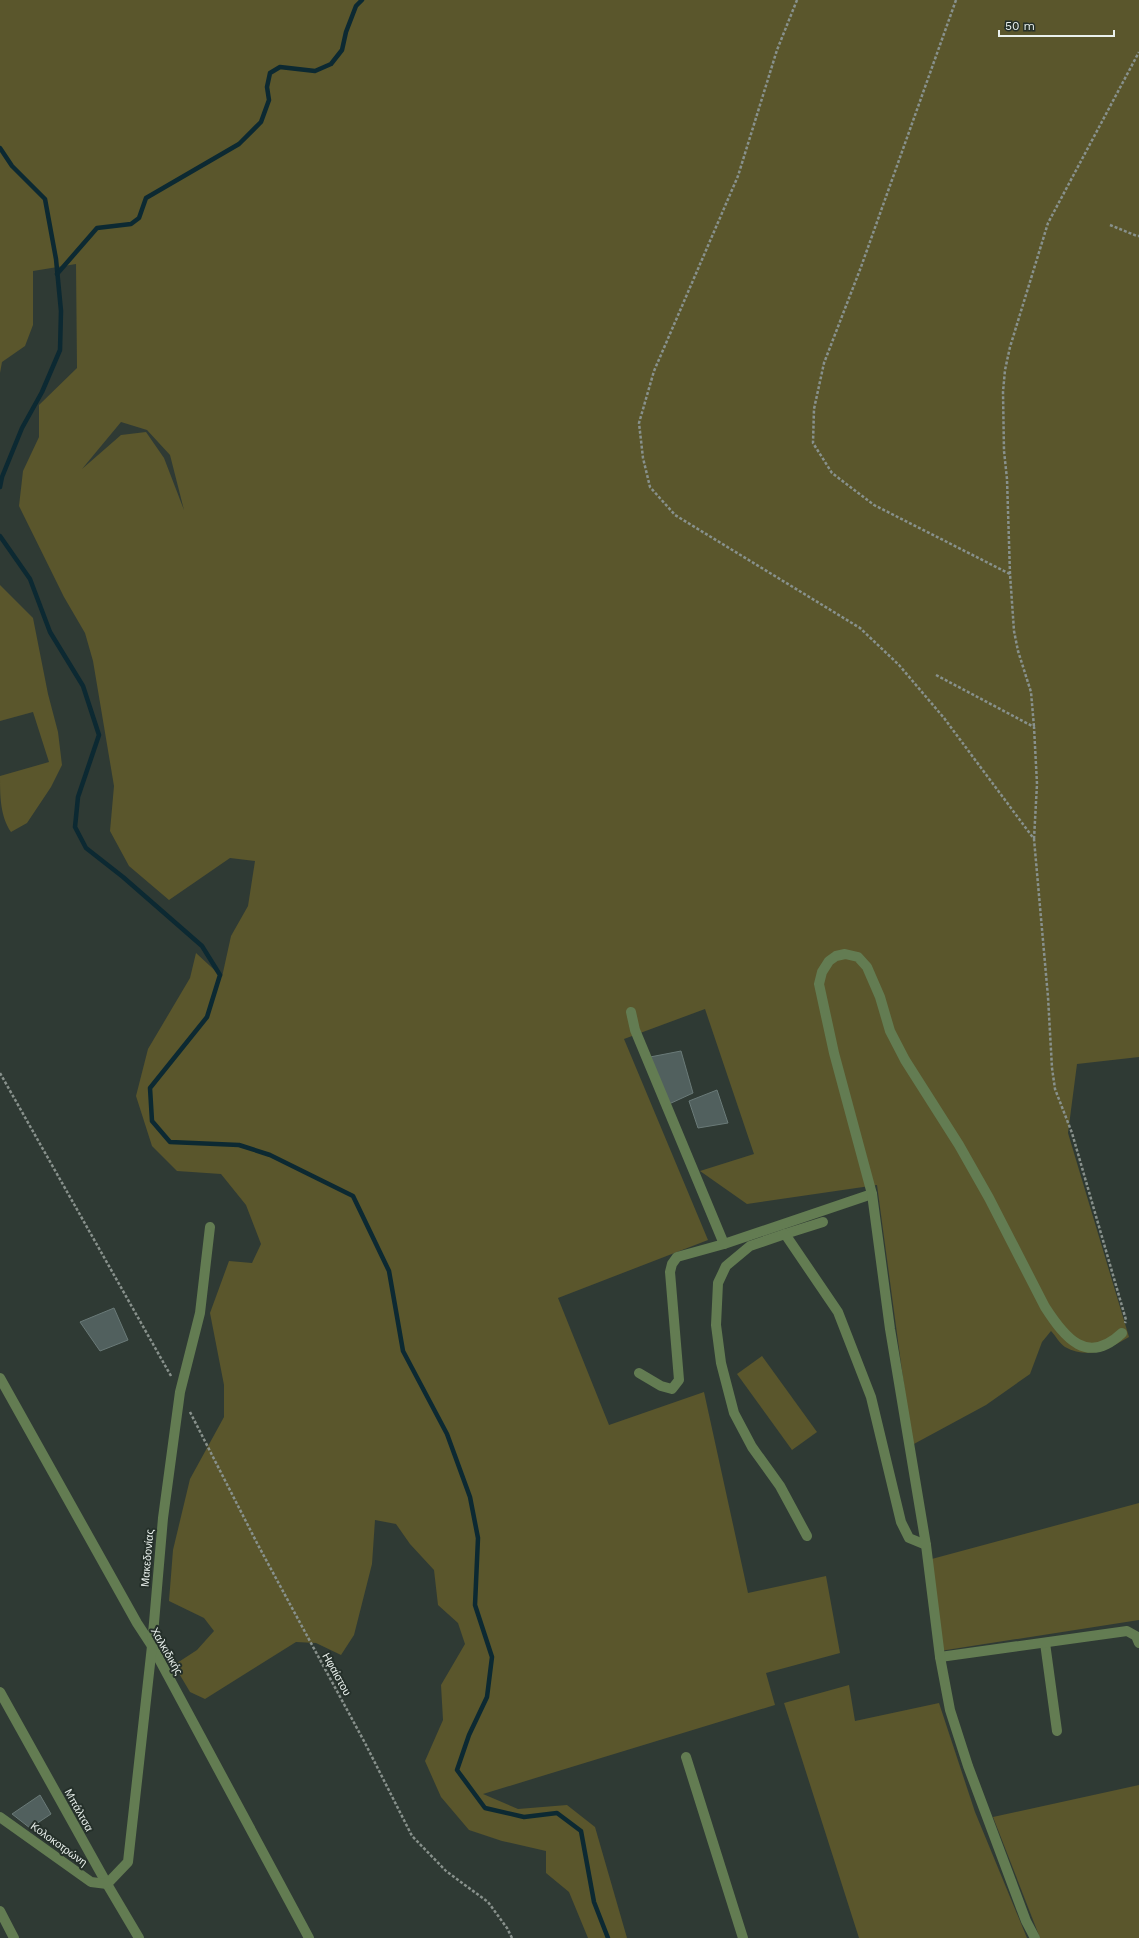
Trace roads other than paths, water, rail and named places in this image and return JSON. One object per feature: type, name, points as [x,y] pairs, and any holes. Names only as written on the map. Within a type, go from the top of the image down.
[{"type":"street","points":[[1034,1938],[1026,1922],[968,1766],[950,1710],[940,1657],[926,1545],[890,1329],[872,1194],[834,1052],[819,984],[822,972],[829,961],[836,956],[845,954],[858,957],[867,967],[880,997],[890,1031],[905,1060],[960,1145],[1045,1307],[1056,1324],[1068,1338],[1079,1345],[1092,1349],[1108,1343],[1122,1333]]},
{"type":"street","points":[[631,1012],[636,1030],[724,1244]]},
{"type":"street","points":[[639,1373],[661,1386],[672,1389],[679,1380],[670,1272],[672,1264],[677,1257],[724,1244],[872,1194]]},
{"type":"street","points":[[807,1536],[780,1486],[752,1447],[734,1413],[721,1363],[716,1325],[718,1283],[726,1266],[750,1246],[823,1222]]},
{"type":"street","name":"Μακεδονίας","points":[[107,1884],[128,1862],[152,1646],[163,1518],[180,1392],[200,1313],[210,1227]]},
{"type":"street","points":[[785,1234],[838,1312],[871,1397],[901,1522],[909,1538],[926,1545]]},
{"type":"street","name":"Χαλκιδικής","points":[[0,1378],[137,1624],[152,1646],[309,1938]]},
{"type":"street","points":[[940,1657],[1127,1631],[1136,1636],[1139,1643]]},
{"type":"street","points":[[1045,1643],[1057,1731]]},
{"type":"street","name":"Μπάλτσα","points":[[0,1692],[107,1884],[139,1938]]},
{"type":"street","points":[[686,1757],[743,1938]]},
{"type":"street","name":"Κολοκοτρώνη","points":[[0,1817],[91,1882],[107,1884]]},
{"type":"street","points":[[0,1911],[14,1938]]},
{"type":"waterway","points":[[57,274],[97,228],[131,224],[139,218],[146,198],[239,144],[261,122],[269,100],[267,87],[270,73],[280,67],[315,71],[331,64],[342,50],[346,32],[356,6],[362,0]]},
{"type":"waterway","points":[[0,148],[12,166],[45,199],[56,259],[61,311],[60,350],[42,392],[22,428],[2,477],[0,487]]},
{"type":"waterway","points":[[0,536],[30,579],[50,632],[83,686],[99,735],[78,797],[75,827],[86,848],[123,877],[202,946],[220,975],[207,1017],[150,1088],[152,1121],[170,1142],[239,1145],[270,1155],[353,1196],[389,1271],[403,1351],[447,1434],[470,1497],[478,1538],[475,1605],[492,1657],[487,1697],[469,1735],[457,1770],[485,1808],[524,1817],[557,1813],[581,1831],[594,1902],[608,1938]]}]
